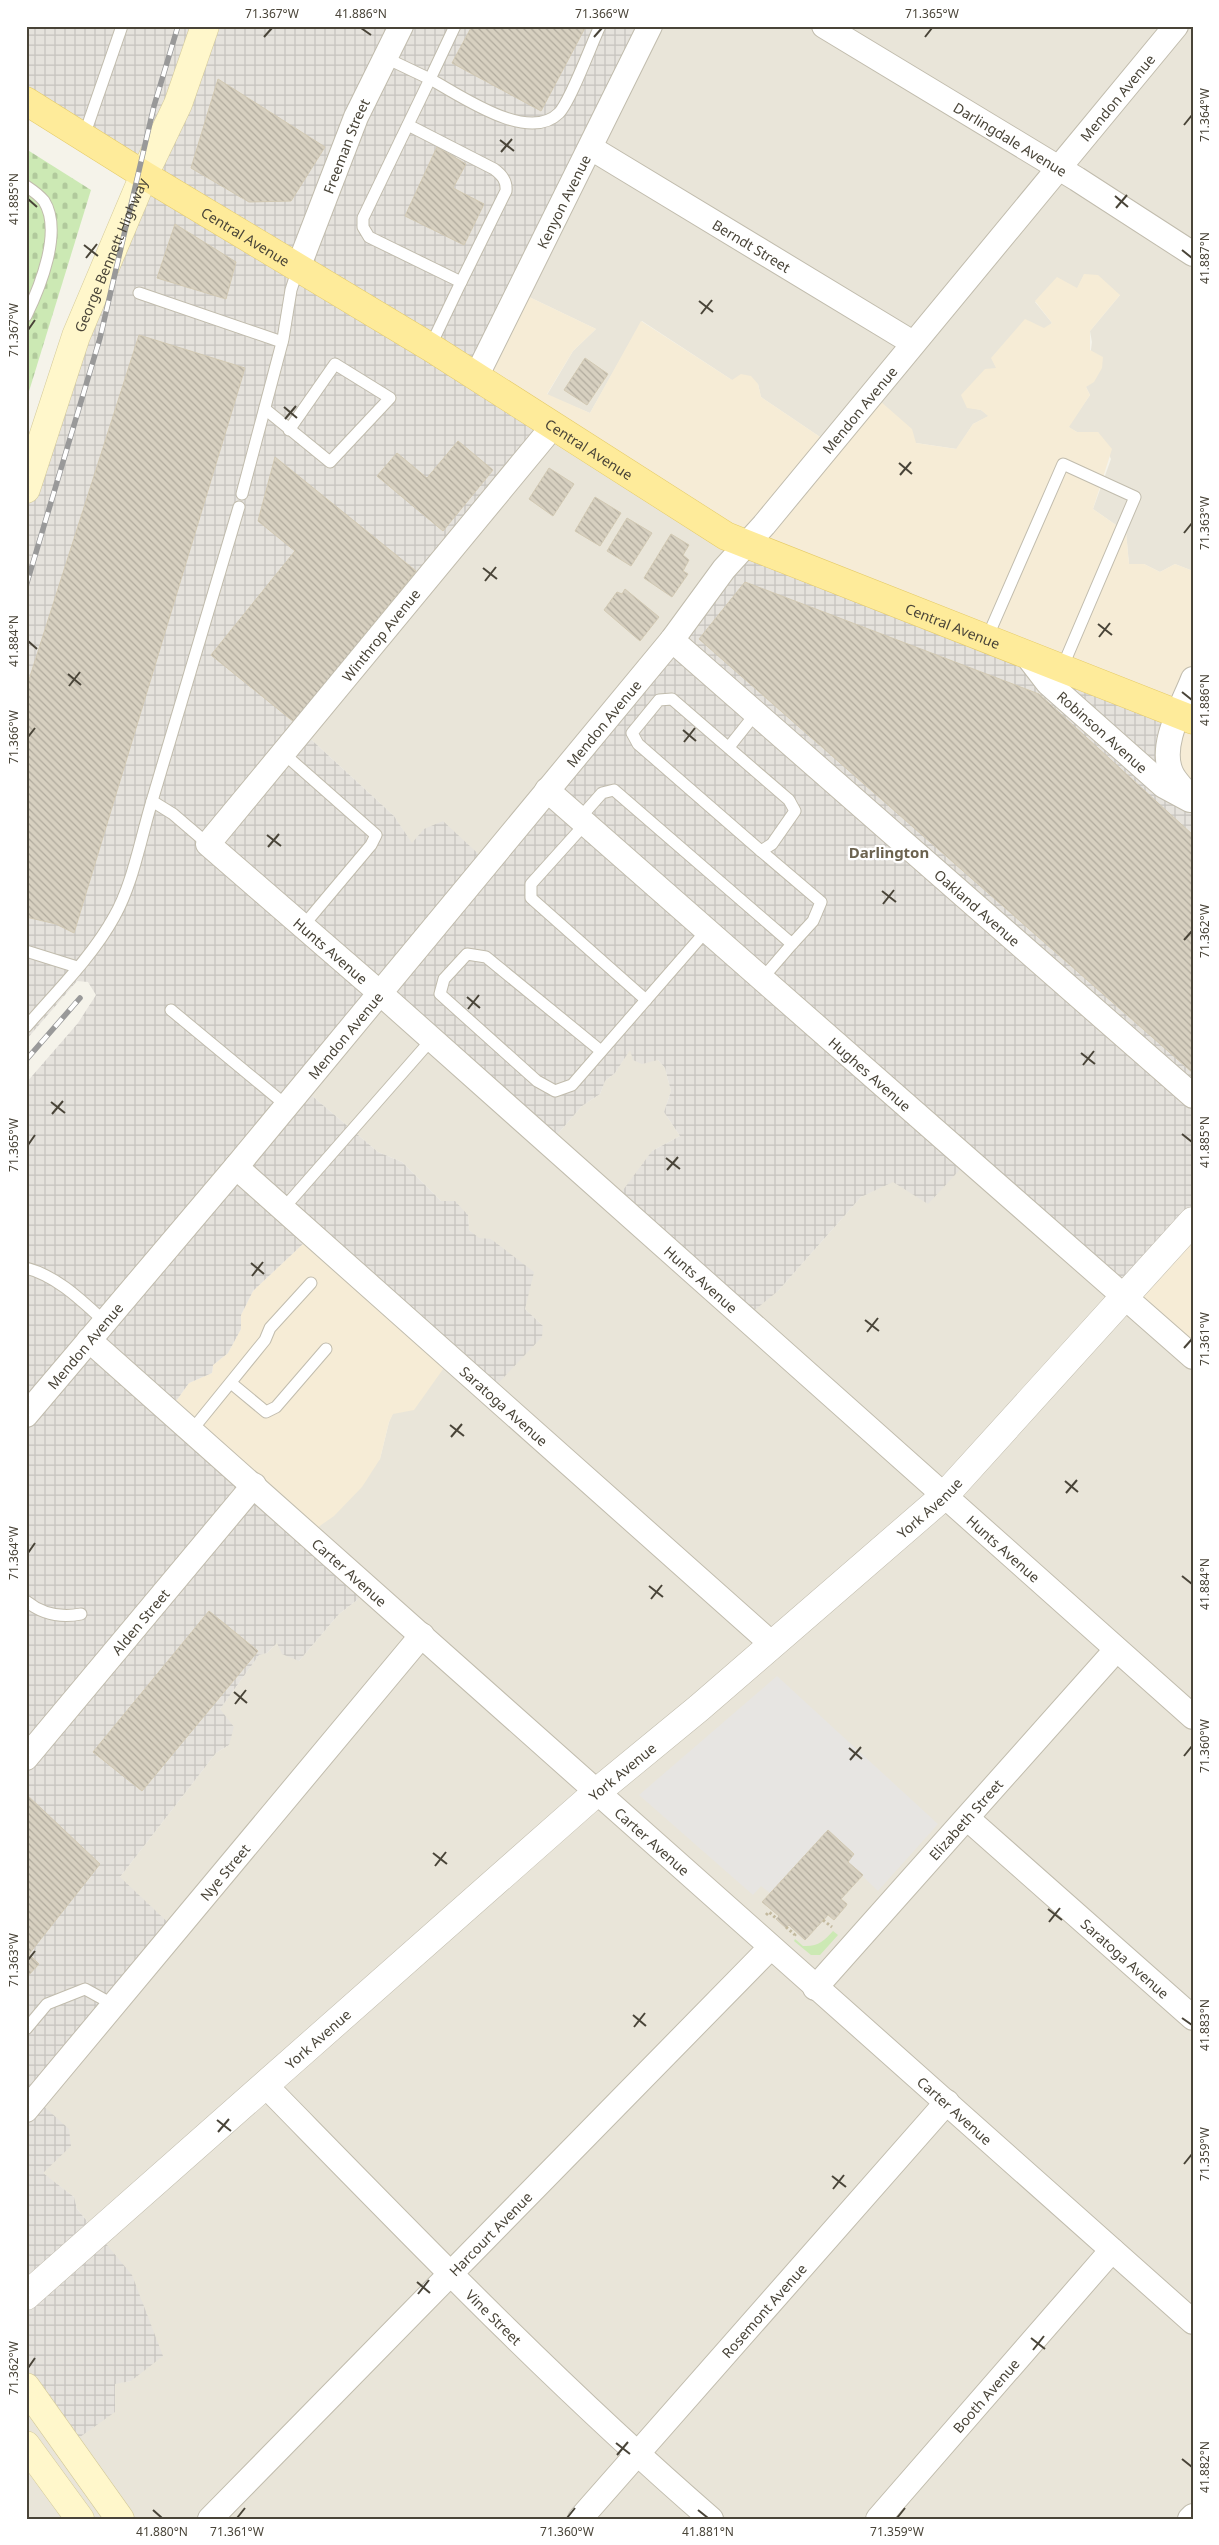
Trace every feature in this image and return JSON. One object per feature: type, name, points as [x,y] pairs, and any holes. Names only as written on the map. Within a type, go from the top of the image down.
[{"type":"main road","name":"George Bennett Highway","points":[[26,489],[76,336],[144,175],[178,104],[205,26]]},
{"type":"main road","name":"Central Avenue","points":[[26,100],[144,175],[430,347],[554,425],[691,516],[745,544],[1186,718]]},
{"type":"main road","points":[[26,2388],[120,2519]]},
{"type":"main road","points":[[26,2445],[80,2519]]},
{"type":"street","name":"Freeman Street","points":[[298,268],[356,118],[401,26]]},
{"type":"street","name":"Kenyon Avenue","points":[[476,377],[650,26]]},
{"type":"street","name":"Darlingdale Avenue","points":[[824,26],[1057,168],[1193,254]]},
{"type":"street","name":"Mendon Avenue","points":[[26,1416],[287,1106],[672,640],[745,544],[764,525],[1176,26]]},
{"type":"street","name":"Berndt Street","points":[[591,148],[913,343]]},
{"type":"street","name":"Winthrop Avenue","points":[[208,844],[554,425]]},
{"type":"street","name":"Oakland Avenue","points":[[672,640],[1193,1096]]},
{"type":"street","name":"Robinson Avenue","points":[[1025,653],[1048,684],[1164,786],[1192,801]]},
{"type":"street","name":"Robinson Avenue","points":[[1192,801],[1171,773],[1167,757],[1168,742],[1186,718],[1193,679]]},
{"type":"street","name":"Hughes Avenue","points":[[547,790],[761,980],[1193,1357]]},
{"type":"street","name":"Hunts Avenue","points":[[208,844],[432,1039],[1193,1717]]},
{"type":"street","name":"Saratoga Avenue","points":[[236,1167],[772,1644]]},
{"type":"street","name":"York Avenue","points":[[26,2296],[598,1791],[944,1496],[1193,1221]]},
{"type":"street","name":"Carter Avenue","points":[[89,1340],[598,1791],[770,1948],[947,2102],[1193,2322]]},
{"type":"street","name":"Alden Street","points":[[26,1758],[254,1485]]},
{"type":"street","name":"Nye Street","points":[[26,2110],[422,1635]]},
{"type":"street","name":"Elizabeth Street","points":[[815,1988],[968,1819],[1116,1650]]},
{"type":"street","name":"Saratoga Avenue","points":[[968,1819],[1193,2018]]},
{"type":"street","name":"Harcourt Avenue","points":[[210,2519],[770,1948]]},
{"type":"street","name":"Vine Street","points":[[265,2085],[450,2273],[637,2455],[711,2519]]},
{"type":"street","name":"Rosemont Avenue","points":[[580,2519],[947,2102]]},
{"type":"street","name":"Booth Avenue","points":[[878,2519],[1112,2250]]},
{"type":"street","points":[[1190,2519],[1193,2516]]},
{"type":"lane","points":[[84,136],[122,26]]},
{"type":"lane","points":[[455,26],[363,218],[363,227],[369,237],[461,282]]},
{"type":"lane","points":[[386,58],[500,116],[518,123],[541,123],[558,113],[565,102],[600,26]]},
{"type":"lane","points":[[408,125],[494,169],[502,176],[506,185],[506,191],[430,347]]},
{"type":"lane","points":[[26,186],[44,201],[52,235],[36,296],[26,316]]},
{"type":"lane","points":[[242,494],[282,342],[291,290],[298,268]]},
{"type":"lane","points":[[139,293],[282,342]]},
{"type":"lane","points":[[265,409],[288,430],[330,462],[390,398],[335,364],[288,430]]},
{"type":"lane","points":[[987,638],[1063,464],[1135,496],[1120,536],[1062,668]]},
{"type":"lane","points":[[26,1027],[99,940],[117,911],[152,801],[239,507]]},
{"type":"lane","points":[[761,851],[772,844],[795,811],[789,800],[672,699],[659,700],[632,733],[638,744],[761,851],[821,902],[813,921],[761,980]]},
{"type":"lane","points":[[729,747],[756,713]]},
{"type":"lane","points":[[283,753],[376,835],[371,845],[302,926]]},
{"type":"lane","points":[[646,1000],[531,898],[531,884],[582,822],[602,793],[614,790],[792,944]]},
{"type":"lane","points":[[152,801],[173,814],[208,844]]},
{"type":"lane","points":[[601,1051],[486,957],[467,954],[444,979],[440,994],[537,1081],[555,1091],[572,1085],[706,931]]},
{"type":"lane","points":[[26,951],[77,967]]},
{"type":"lane","points":[[171,1010],[287,1106]]},
{"type":"lane","points":[[284,1209],[432,1039]]},
{"type":"lane","points":[[26,1268],[46,1276],[72,1292],[105,1322]]},
{"type":"lane","points":[[192,1430],[265,1340],[270,1328],[311,1284]]},
{"type":"lane","points":[[231,1383],[266,1412],[276,1407],[326,1349]]},
{"type":"lane","points":[[26,1601],[45,1612],[71,1616],[81,1614]]},
{"type":"lane","points":[[26,2029],[47,2004],[85,1989],[114,2005]]},
{"type":"path","points":[[823,1920],[832,1927]]},
{"type":"shaded area","points":[[26,26],[650,26],[480,382],[541,426],[302,731],[394,816],[412,843],[424,829],[443,821],[486,861],[743,550],[1173,718],[1184,802],[1193,814],[1193,1221],[1125,1300],[966,1163],[928,1204],[893,1182],[861,1197],[778,1291],[745,1318],[612,1205],[652,1151],[680,1136],[664,1112],[671,1091],[665,1068],[658,1060],[642,1064],[633,1060],[630,1050],[615,1073],[605,1081],[600,1094],[582,1106],[548,1145],[379,999],[304,1089],[378,1152],[402,1162],[441,1201],[455,1201],[468,1215],[469,1230],[479,1238],[491,1239],[534,1272],[525,1309],[543,1326],[542,1337],[487,1395],[305,1242],[253,1291],[241,1315],[241,1329],[228,1353],[213,1365],[212,1373],[189,1383],[166,1415],[361,1597],[339,1614],[299,1661],[282,1654],[277,1643],[267,1653],[259,1655],[220,1709],[234,1727],[229,1745],[216,1753],[120,1877],[177,1931],[38,2101],[69,2129],[71,2146],[43,2173],[74,2197],[77,2209],[132,2275],[163,2356],[131,2381],[115,2384],[115,2412],[66,2447],[26,2395],[26,1083],[78,1023],[96,995],[88,982],[77,981],[26,1040],[26,494],[136,184],[26,113]]},
{"type":"shaded area","points":[[650,26],[1193,26],[1193,571],[1175,564],[1160,572],[1144,564],[1129,564],[1126,532],[1093,509],[1111,459],[1098,432],[1077,432],[1068,427],[1090,395],[1086,387],[1092,342],[1090,331],[1120,295],[1077,289],[1035,302],[1052,323],[996,368],[967,407],[981,410],[989,416],[973,424],[957,449],[916,443],[829,443],[761,397],[758,384],[732,380],[642,321],[590,413],[547,395],[573,351],[596,329],[525,295]]},
{"type":"shaded area","points":[[1084,274],[1098,275],[1120,295],[1090,331],[1090,350],[1103,357],[1102,368],[1094,382],[1086,387],[1090,395],[1069,427],[1077,432],[1098,432],[1112,449],[1093,509],[1126,532],[1129,564],[1144,564],[1160,572],[1175,564],[1193,571],[1193,814],[1184,802],[762,557],[480,383],[525,295],[596,329],[573,351],[547,394],[590,413],[641,321],[732,380],[741,374],[751,376],[758,384],[761,397],[829,443],[872,394],[912,429],[916,443],[956,449],[973,424],[988,416],[981,410],[967,408],[961,395],[985,369],[996,368],[991,358],[1025,319],[1044,328],[1052,323],[1035,301],[1057,277],[1077,288]]},
{"type":"shaded area","points":[[550,435],[743,550],[490,861],[412,844],[394,816],[302,731]]},
{"type":"shaded area","points":[[378,998],[548,1145],[582,1106],[600,1094],[605,1081],[615,1073],[630,1049],[658,1060],[665,1068],[671,1091],[664,1112],[680,1136],[652,1151],[778,1291],[861,1197],[893,1181],[966,1163],[1193,1359],[1193,2519],[26,2519],[26,2395],[131,2381],[94,2229],[77,2209],[74,2197],[42,2173],[38,2101],[120,1877],[216,1753],[229,1745],[220,1709],[259,1655],[267,1653],[278,1642],[299,1661],[339,1614],[361,1597],[304,1537],[380,1459],[393,1413],[448,1362],[543,1326],[525,1309],[491,1239],[479,1239],[469,1230],[468,1215],[441,1201],[402,1162],[378,1152],[304,1089]]},
{"type":"shaded area","points":[[1193,1221],[1193,1359],[1125,1300]]},
{"type":"shaded area","points":[[305,1242],[448,1362],[414,1410],[393,1414],[389,1422],[380,1459],[362,1487],[334,1516],[304,1537],[166,1415],[189,1383],[212,1373],[213,1365],[228,1353],[241,1329],[241,1315],[253,1291]]},
{"type":"shaded area","points":[[777,1676],[938,1824],[878,1891],[848,1862],[854,1854],[828,1831],[770,1893],[761,1886],[753,1895],[639,1795]]},
{"type":"green space","points":[[26,149],[91,190],[26,401]]},
{"type":"green space","points":[[833,1931],[838,1935],[820,1955],[811,1955],[794,1941],[795,1939],[803,1946],[817,1944]]},
{"type":"building","points":[[472,26],[586,26],[541,111],[452,63]]},
{"type":"building","points":[[218,79],[325,147],[291,201],[249,202],[191,168]]},
{"type":"building","points":[[437,147],[466,164],[453,188],[484,204],[464,245],[405,216]]},
{"type":"building","points":[[175,224],[236,262],[226,299],[157,278]]},
{"type":"building","points":[[139,335],[245,368],[74,933],[56,924],[26,917],[26,689]]},
{"type":"building","points":[[585,358],[608,374],[587,405],[564,390]]},
{"type":"building","points":[[458,441],[493,470],[443,531],[377,476],[397,453],[427,478]]},
{"type":"building","points":[[275,457],[416,571],[294,722],[211,655],[295,551],[258,521]]},
{"type":"building","points":[[549,468],[574,484],[553,516],[529,499]]},
{"type":"building","points":[[595,497],[621,513],[600,546],[575,531]]},
{"type":"building","points":[[627,518],[652,533],[631,566],[607,551]]},
{"type":"building","points":[[671,534],[689,545],[683,555],[689,560],[683,571],[688,574],[672,597],[644,578]]},
{"type":"building","points":[[745,582],[1039,694],[1193,835],[1193,1073],[699,639]]},
{"type":"building","points":[[625,589],[659,617],[640,641],[604,610],[617,592],[622,594]]},
{"type":"building","points":[[209,1611],[258,1651],[142,1791],[93,1752]]},
{"type":"building","points":[[26,1794],[100,1864],[29,1954],[39,1964],[26,1978]]},
{"type":"building","points":[[828,1830],[854,1854],[848,1862],[863,1875],[841,1899],[847,1904],[834,1920],[828,1915],[805,1940],[789,1925],[786,1928],[776,1919],[779,1916],[762,1902]]},
{"type":"railway","points":[[26,586],[100,338],[154,106],[178,26]]},
{"type":"railway","points":[[26,1060],[80,998]]},
{"type":"district","name":"Darlington","points":[[889,852]]}]
